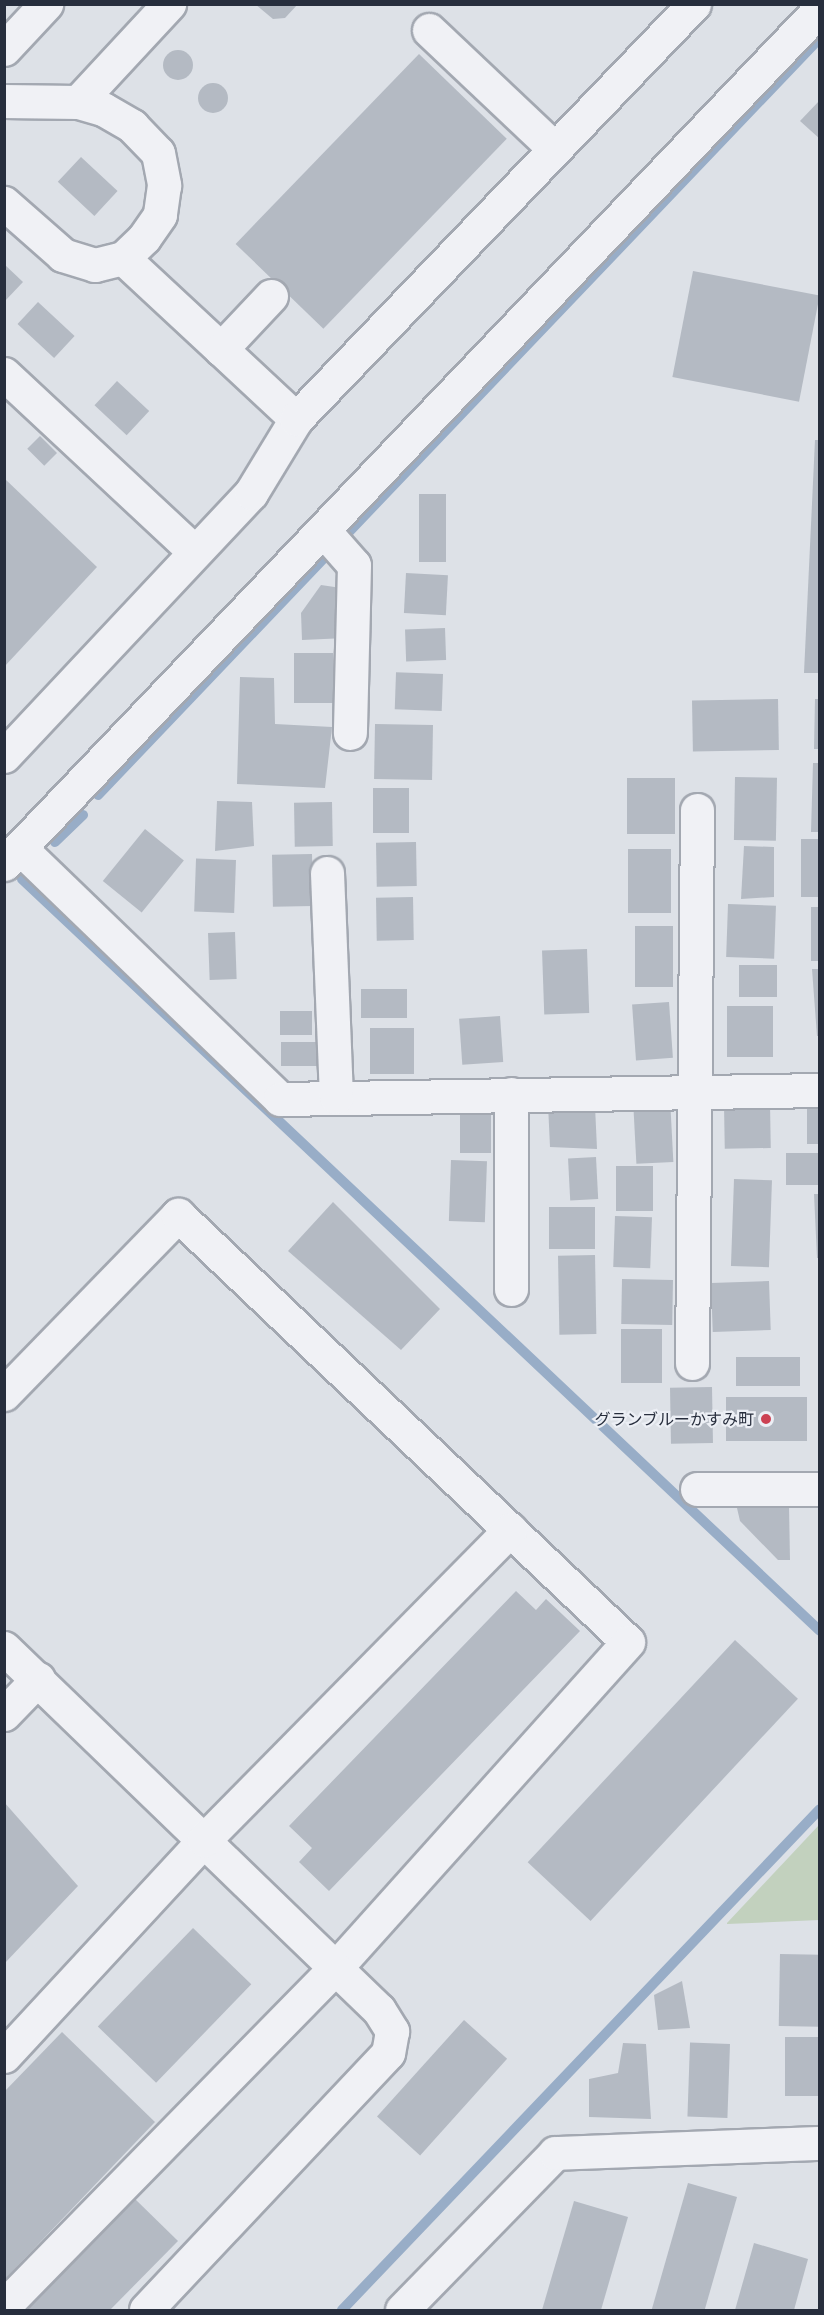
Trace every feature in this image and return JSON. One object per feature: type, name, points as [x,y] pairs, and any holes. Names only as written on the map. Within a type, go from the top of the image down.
[{"type":"street","points":[[4,49],[46,4]]},
{"type":"street","points":[[78,102],[169,4]]},
{"type":"street","points":[[4,756],[251,493],[296,419],[694,4]]},
{"type":"street","points":[[819,9],[337,546],[13,856],[280,1098],[511,1095],[694,1089],[819,1090]]},
{"type":"street","points":[[429,30],[555,149]]},
{"type":"street","points":[[4,101],[78,102],[103,109],[132,126],[158,153],[165,185],[160,214],[144,238],[123,258],[95,265],[63,255],[4,203]]},
{"type":"street","points":[[123,258],[296,419]]},
{"type":"street","points":[[221,349],[271,296]]},
{"type":"street","points":[[4,374],[195,552]]},
{"type":"street","points":[[337,546],[350,733]]},
{"type":"street","points":[[692,1363],[697,810]]},
{"type":"street","points":[[327,873],[336,1097]]},
{"type":"street","points":[[511,1095],[511,1289]]},
{"type":"street","points":[[4,1394],[178,1215],[628,1642],[335,1968],[4,2306]]},
{"type":"street","points":[[697,1489],[819,1489]]},
{"type":"street","points":[[4,2056],[204,1840],[510,1530]]},
{"type":"street","points":[[4,1648],[379,2010],[392,2031],[388,2053],[146,2310]]},
{"type":"street","points":[[4,1714],[38,1679]]},
{"type":"street","points":[[402,2310],[555,2153],[819,2143]]},
{"type":"green space","points":[[819,1825],[819,1920],[727,1924],[727,1923]]},
{"type":"building","points":[[255,4],[298,4],[285,18],[273,19]]},
{"type":"building","points":[[178,50],[189,54],[193,65],[189,76],[178,80],[167,76],[163,65],[167,54]]},
{"type":"building","points":[[419,54],[507,139],[323,329],[236,244]]},
{"type":"building","points":[[213,83],[224,87],[228,98],[224,109],[213,113],[202,109],[198,98],[202,87]]},
{"type":"building","points":[[820,100],[820,139],[800,121]]},
{"type":"building","points":[[81,157],[118,191],[94,216],[58,182]]},
{"type":"building","points":[[4,264],[23,282],[4,302]]},
{"type":"building","points":[[693,271],[820,296],[799,402],[672,377]]},
{"type":"building","points":[[38,302],[75,336],[54,358],[18,324]]},
{"type":"building","points":[[117,381],[149,411],[127,435],[94,405]]},
{"type":"building","points":[[40,436],[57,453],[44,466],[27,449]]},
{"type":"building","points":[[815,440],[820,440],[820,673],[804,673]]},
{"type":"building","points":[[4,478],[97,567],[4,667]]},
{"type":"building","points":[[419,494],[446,494],[446,562],[419,562]]},
{"type":"building","points":[[406,573],[448,575],[446,615],[404,613]]},
{"type":"building","points":[[321,585],[348,589],[346,638],[302,640],[301,613]]},
{"type":"building","points":[[445,628],[446,660],[406,661],[405,629]]},
{"type":"building","points":[[294,653],[333,653],[333,703],[294,703]]},
{"type":"building","points":[[396,672],[443,674],[442,711],[395,709]]},
{"type":"building","points":[[240,677],[274,678],[275,724],[332,727],[325,788],[237,784]]},
{"type":"building","points":[[778,699],[779,750],[693,751],[692,701]]},
{"type":"building","points":[[815,699],[820,699],[820,749],[814,749]]},
{"type":"building","points":[[375,724],[433,725],[432,780],[374,779]]},
{"type":"building","points":[[813,763],[820,763],[820,832],[811,832]]},
{"type":"building","points":[[735,777],[777,778],[776,841],[734,840]]},
{"type":"building","points":[[627,778],[675,778],[675,834],[627,834]]},
{"type":"building","points":[[373,788],[409,788],[409,833],[373,833]]},
{"type":"building","points":[[217,801],[252,802],[254,846],[215,851]]},
{"type":"building","points":[[332,802],[333,846],[295,847],[294,803]]},
{"type":"building","points":[[145,829],[184,860],[142,913],[103,881]]},
{"type":"building","points":[[801,839],[820,839],[820,897],[801,897]]},
{"type":"building","points":[[416,842],[417,886],[377,887],[376,843]]},
{"type":"building","points":[[744,846],[774,847],[774,897],[741,899]]},
{"type":"building","points":[[628,849],[671,849],[671,913],[628,913]]},
{"type":"building","points":[[312,854],[313,906],[273,907],[272,855]]},
{"type":"building","points":[[196,859],[236,860],[234,913],[194,912]]},
{"type":"building","points":[[413,897],[414,940],[377,941],[376,898]]},
{"type":"building","points":[[728,904],[776,906],[774,959],[726,957]]},
{"type":"building","points":[[811,907],[820,907],[820,961],[811,961]]},
{"type":"building","points":[[635,926],[673,926],[673,987],[635,987]]},
{"type":"building","points":[[235,932],[237,979],[210,980],[208,933]]},
{"type":"building","points":[[587,949],[589,1013],[544,1015],[542,951]]},
{"type":"building","points":[[739,965],[777,965],[777,997],[739,997]]},
{"type":"building","points":[[812,969],[820,969],[820,1036],[817,1036]]},
{"type":"building","points":[[361,989],[407,989],[407,1018],[361,1018]]},
{"type":"building","points":[[669,1002],[673,1058],[636,1060],[632,1005]]},
{"type":"building","points":[[727,1006],[773,1006],[773,1057],[727,1057]]},
{"type":"building","points":[[280,1011],[312,1011],[312,1035],[280,1035]]},
{"type":"building","points":[[500,1016],[503,1062],[462,1065],[459,1019]]},
{"type":"building","points":[[370,1028],[414,1028],[414,1074],[370,1074]]},
{"type":"building","points":[[281,1042],[318,1042],[318,1066],[281,1066]]},
{"type":"building","points":[[670,1098],[673,1162],[636,1164],[633,1100]]},
{"type":"building","points":[[807,1098],[820,1098],[820,1144],[807,1144]]},
{"type":"building","points":[[548,1104],[595,1106],[597,1149],[550,1147]]},
{"type":"building","points":[[770,1104],[771,1148],[725,1149],[724,1105]]},
{"type":"building","points":[[460,1108],[491,1108],[491,1153],[460,1153]]},
{"type":"building","points":[[786,1153],[820,1153],[820,1185],[786,1185]]},
{"type":"building","points":[[596,1157],[598,1199],[570,1200],[568,1158]]},
{"type":"building","points":[[451,1160],[487,1161],[485,1222],[449,1221]]},
{"type":"building","points":[[616,1166],[653,1166],[653,1211],[616,1211]]},
{"type":"building","points":[[734,1179],[772,1180],[769,1267],[731,1266]]},
{"type":"building","points":[[814,1194],[820,1194],[820,1258],[817,1258]]},
{"type":"building","points":[[333,1202],[440,1309],[401,1350],[288,1251]]},
{"type":"building","points":[[549,1207],[595,1207],[595,1249],[549,1249]]},
{"type":"building","points":[[615,1216],[652,1217],[650,1268],[613,1267]]},
{"type":"building","points":[[595,1255],[596,1334],[559,1335],[558,1256]]},
{"type":"building","points":[[622,1279],[673,1280],[672,1325],[621,1324]]},
{"type":"building","points":[[769,1281],[771,1330],[713,1332],[711,1283]]},
{"type":"building","points":[[621,1329],[662,1329],[662,1383],[621,1383]]},
{"type":"building","points":[[736,1357],[800,1357],[800,1386],[736,1386]]},
{"type":"building","points":[[712,1387],[713,1443],[671,1444],[670,1388]]},
{"type":"building","name":"グランブルーかすみ町","points":[[726,1397],[807,1397],[807,1441],[726,1441]]},
{"type":"building","points":[[789,1506],[790,1560],[778,1560],[740,1521],[737,1508]]},
{"type":"building","points":[[516,1591],[536,1610],[546,1599],[580,1631],[329,1891],[299,1862],[312,1848],[289,1826]]},
{"type":"building","points":[[735,1640],[798,1699],[591,1921],[528,1862]]},
{"type":"building","points":[[4,1802],[78,1886],[4,1964]]},
{"type":"building","points":[[193,1928],[251,1984],[156,2083],[98,2027]]},
{"type":"building","points":[[780,1954],[820,1955],[819,2027],[779,2026]]},
{"type":"building","points":[[682,1981],[690,2028],[658,2030],[654,1995]]},
{"type":"building","points":[[464,2020],[507,2059],[420,2155],[377,2117]]},
{"type":"building","points":[[62,2032],[155,2122],[4,2280],[4,2092]]},
{"type":"building","points":[[785,2037],[820,2037],[820,2096],[785,2096]]},
{"type":"building","points":[[623,2043],[646,2044],[651,2119],[589,2117],[589,2079],[618,2073]]},
{"type":"building","points":[[690,2043],[730,2044],[727,2118],[687,2117]]},
{"type":"building","points":[[688,2183],[737,2197],[705,2310],[652,2310]]},
{"type":"building","points":[[133,2197],[178,2241],[110,2310],[22,2310]]},
{"type":"building","points":[[574,2201],[628,2217],[601,2310],[542,2310]]},
{"type":"building","points":[[754,2243],[808,2259],[794,2310],[735,2310]]},
{"type":"waterway","points":[[98,795],[820,38]]},
{"type":"waterway","points":[[55,842],[83,815]]},
{"type":"waterway","points":[[22,879],[820,1631]]},
{"type":"waterway","points":[[342,2310],[820,1809]]},
{"type":"place","name":"グランブルーかすみ町","points":[[766,1419]]}]
